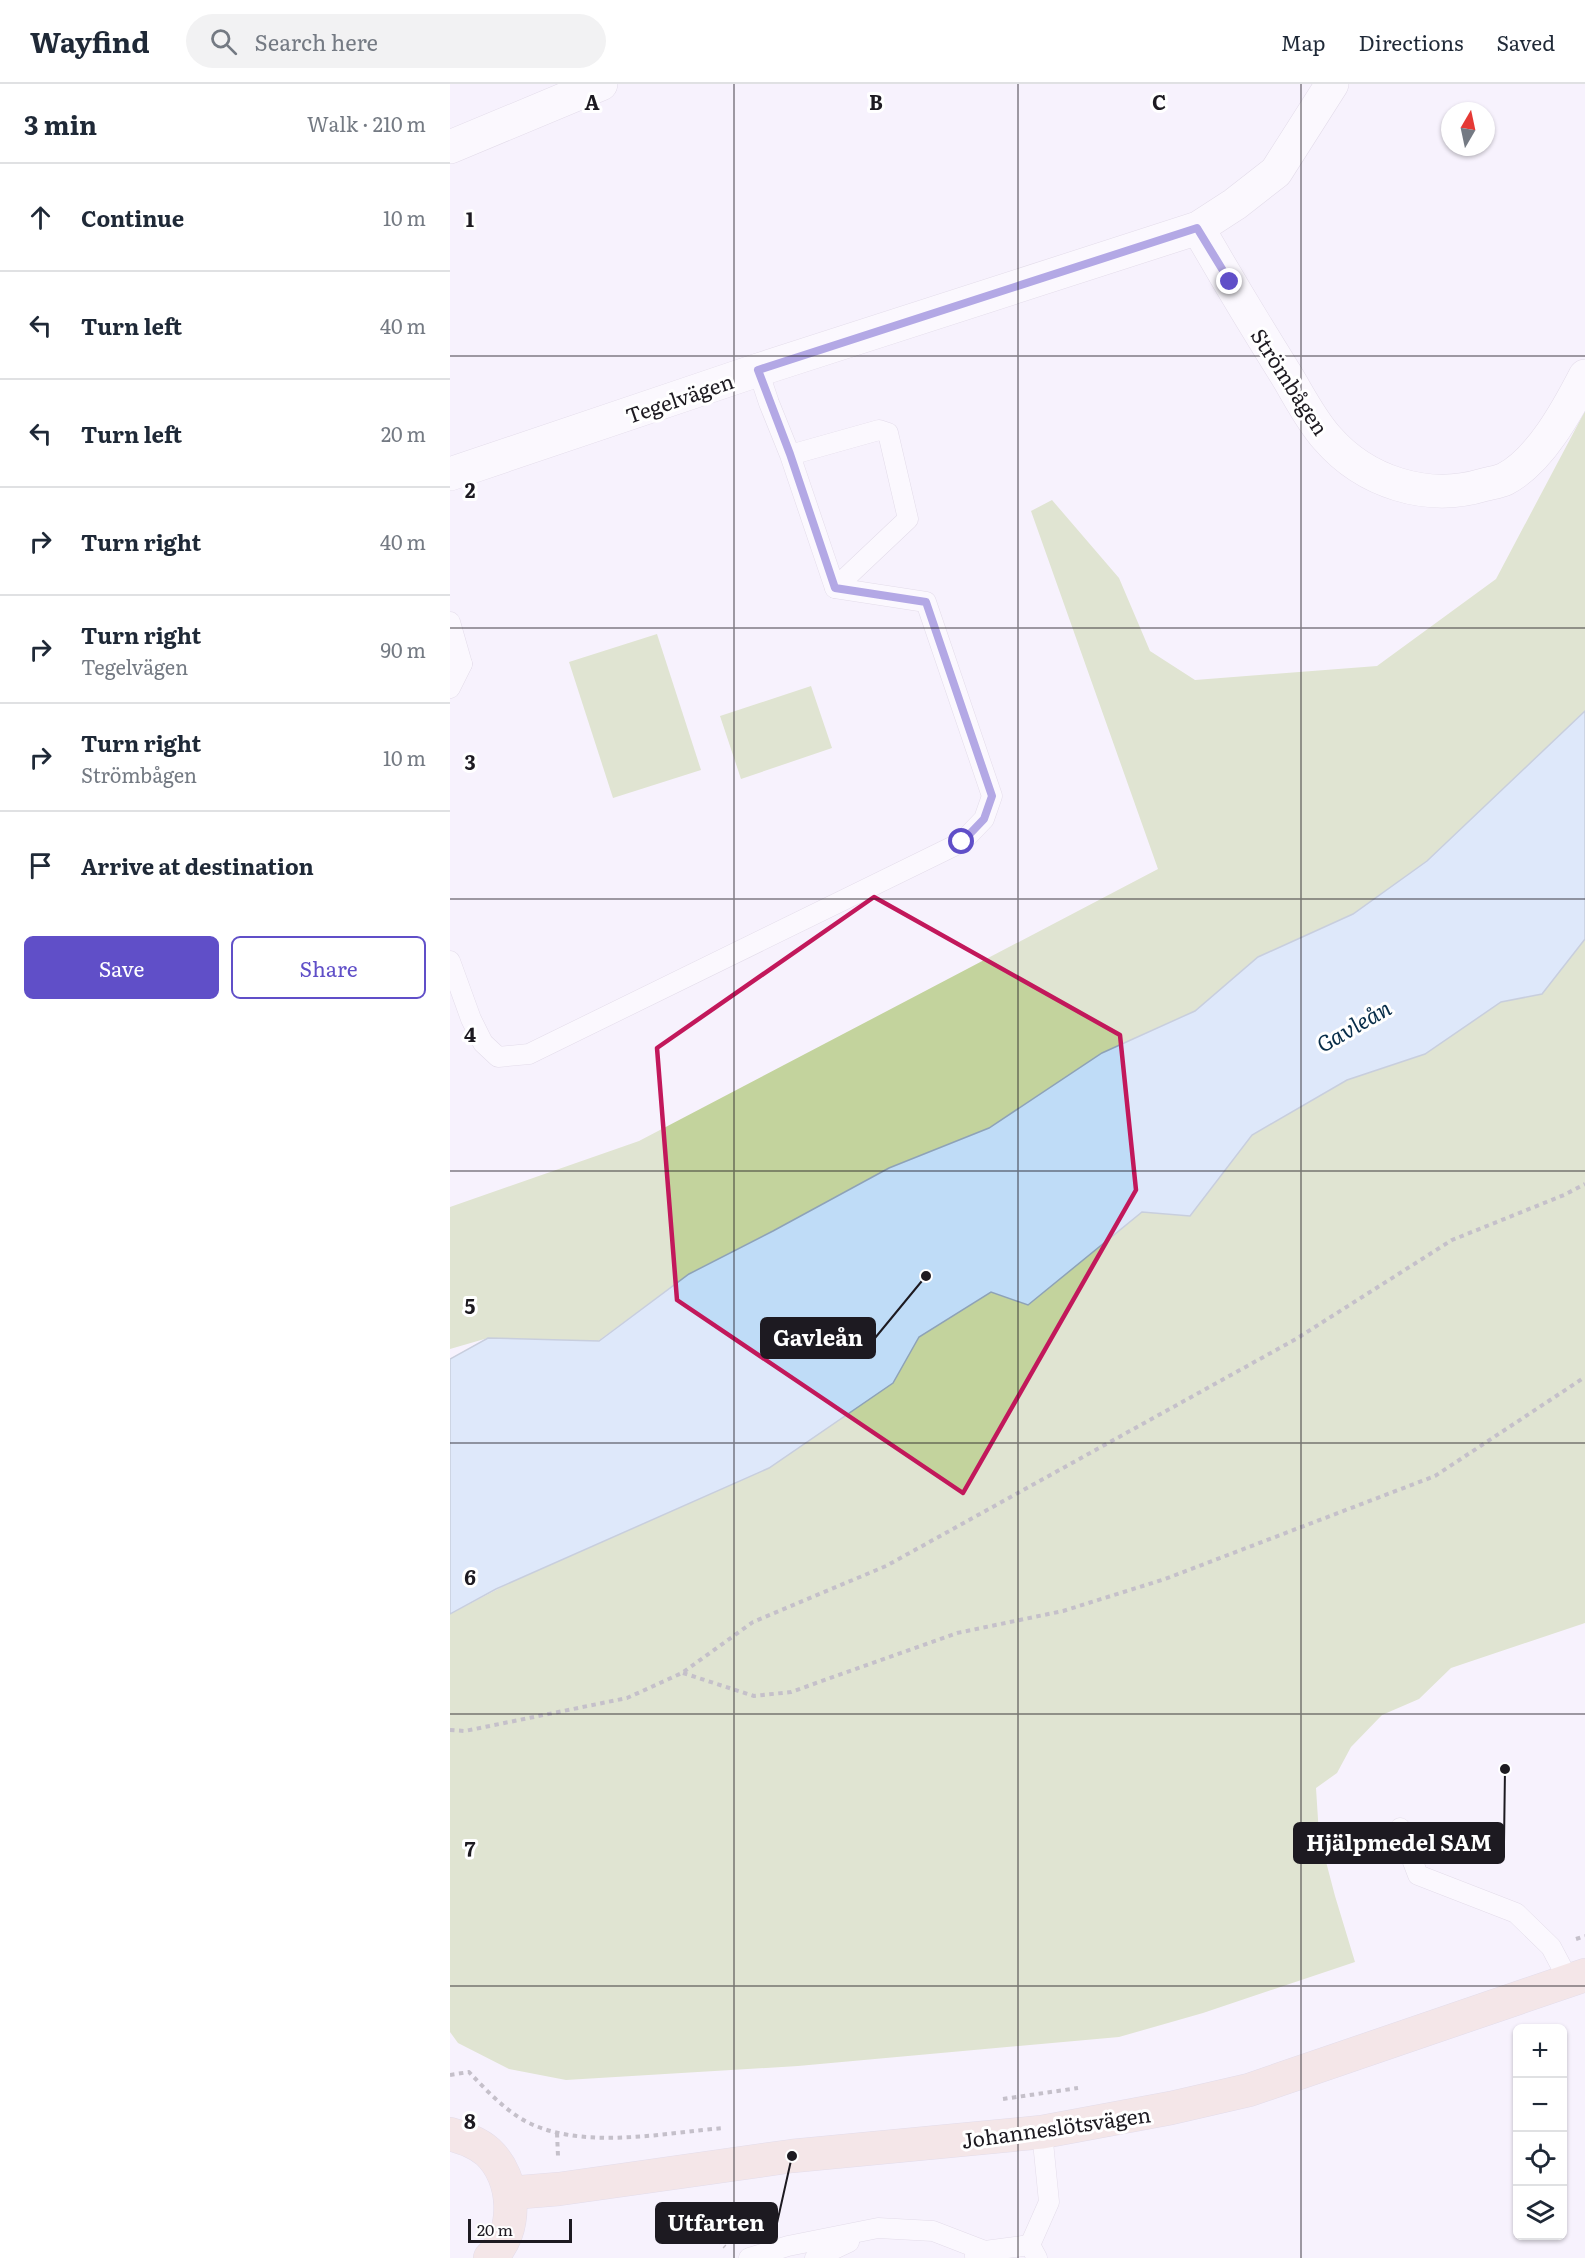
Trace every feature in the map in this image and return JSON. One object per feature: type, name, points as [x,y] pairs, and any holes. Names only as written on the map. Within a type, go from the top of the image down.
[{"type":"main road","name":"Johanneslötsvägen","points":[[510,2193],[559,2189],[792,2157],[1042,2132],[1171,2108],[1249,2090],[1577,1978]]},
{"type":"main road","points":[[450,2134],[469,2139],[488,2152],[502,2171],[510,2193],[511,2215],[508,2226],[505,2236],[492,2257]]},
{"type":"street","points":[[450,147],[601,84]]},
{"type":"street","name":"Tegelvägen","points":[[450,474],[758,370],[1197,228],[1235,204],[1276,172],[1332,84]]},
{"type":"street","name":"Strömbågen","points":[[1197,228],[1269,348],[1327,438],[1359,466],[1395,485],[1434,492],[1472,489],[1505,479],[1535,455],[1556,427],[1585,376]]},
{"type":"lane","points":[[758,370],[790,454],[835,588]]},
{"type":"lane","points":[[790,454],[879,430],[888,433],[908,519],[835,588]]},
{"type":"lane","points":[[450,961],[471,1019],[483,1043],[498,1057],[529,1054],[962,842],[984,819],[992,796],[926,602],[835,588]]},
{"type":"lane","points":[[450,622],[456,666],[450,688]]},
{"type":"lane","points":[[1400,1828],[1418,1875],[1516,1914],[1551,1947],[1577,1978]]},
{"type":"lane","points":[[749,2258],[788,2246],[878,2228],[933,2230],[979,2254],[1034,2251],[1049,2202],[1042,2132]]},
{"type":"lane","points":[[815,2258],[878,2228]]},
{"type":"path","points":[[450,1730],[465,1731],[627,1698],[682,1673],[753,1622],[885,1566],[1296,1339],[1452,1240],[1564,1195],[1585,1184]]},
{"type":"path","points":[[682,1673],[754,1696],[791,1692],[957,1633],[1063,1611],[1165,1579],[1435,1476],[1585,1377]]},
{"type":"path","points":[[1551,1947],[1585,1936]]},
{"type":"path","points":[[450,2075],[469,2072],[486,2091],[521,2118],[557,2133],[619,2139],[725,2128]]},
{"type":"path","points":[[1002,2099],[1082,2087]]},
{"type":"highlighted area","points":[[874,897],[1120,1035],[1136,1190],[963,1493],[677,1300],[657,1048]]},
{"type":"green space","points":[[1585,411],[1585,711],[1427,861],[1353,914],[1258,957],[1195,1011],[1102,1053],[989,1128],[889,1168],[689,1274],[598,1341],[488,1338],[450,1349],[450,1207],[639,1141],[1158,869],[1031,511],[1052,500],[1119,578],[1150,651],[1195,680],[1377,666],[1496,579]]},
{"type":"green space","points":[[657,634],[701,770],[613,798],[569,662]]},
{"type":"green space","points":[[811,686],[832,748],[741,779],[720,716]]},
{"type":"green space","points":[[1585,939],[1585,1623],[1451,1668],[1419,1699],[1382,1715],[1351,1747],[1337,1773],[1316,1788],[1319,1835],[1355,1962],[1203,2013],[1119,2037],[798,2066],[566,2080],[509,2069],[458,2043],[450,2032],[450,1614],[893,1383],[919,1337],[991,1292],[1142,1212],[1190,1216],[1252,1135],[1347,1080],[1425,1054],[1501,1002],[1542,994]]},
{"type":"water","points":[[1585,711],[1585,939],[1542,994],[1501,1002],[1425,1054],[1347,1080],[1252,1135],[1190,1216],[1142,1212],[1028,1305],[991,1292],[919,1337],[893,1383],[769,1468],[496,1589],[450,1614],[450,1359],[488,1338],[599,1341],[689,1274],[889,1168],[989,1128],[1102,1053],[1195,1011],[1258,957],[1353,914],[1427,861]]},
{"type":"place","name":"Gavleån","points":[[926,1276]]},
{"type":"place","name":"Hjälpmedel SAM","points":[[1505,1769]]},
{"type":"place","name":"Utfarten","points":[[792,2156]]},
{"type":"route","points":[[962,842],[984,819],[992,796],[926,602],[835,588],[790,454],[758,370],[1197,228],[1230,282]]}]
